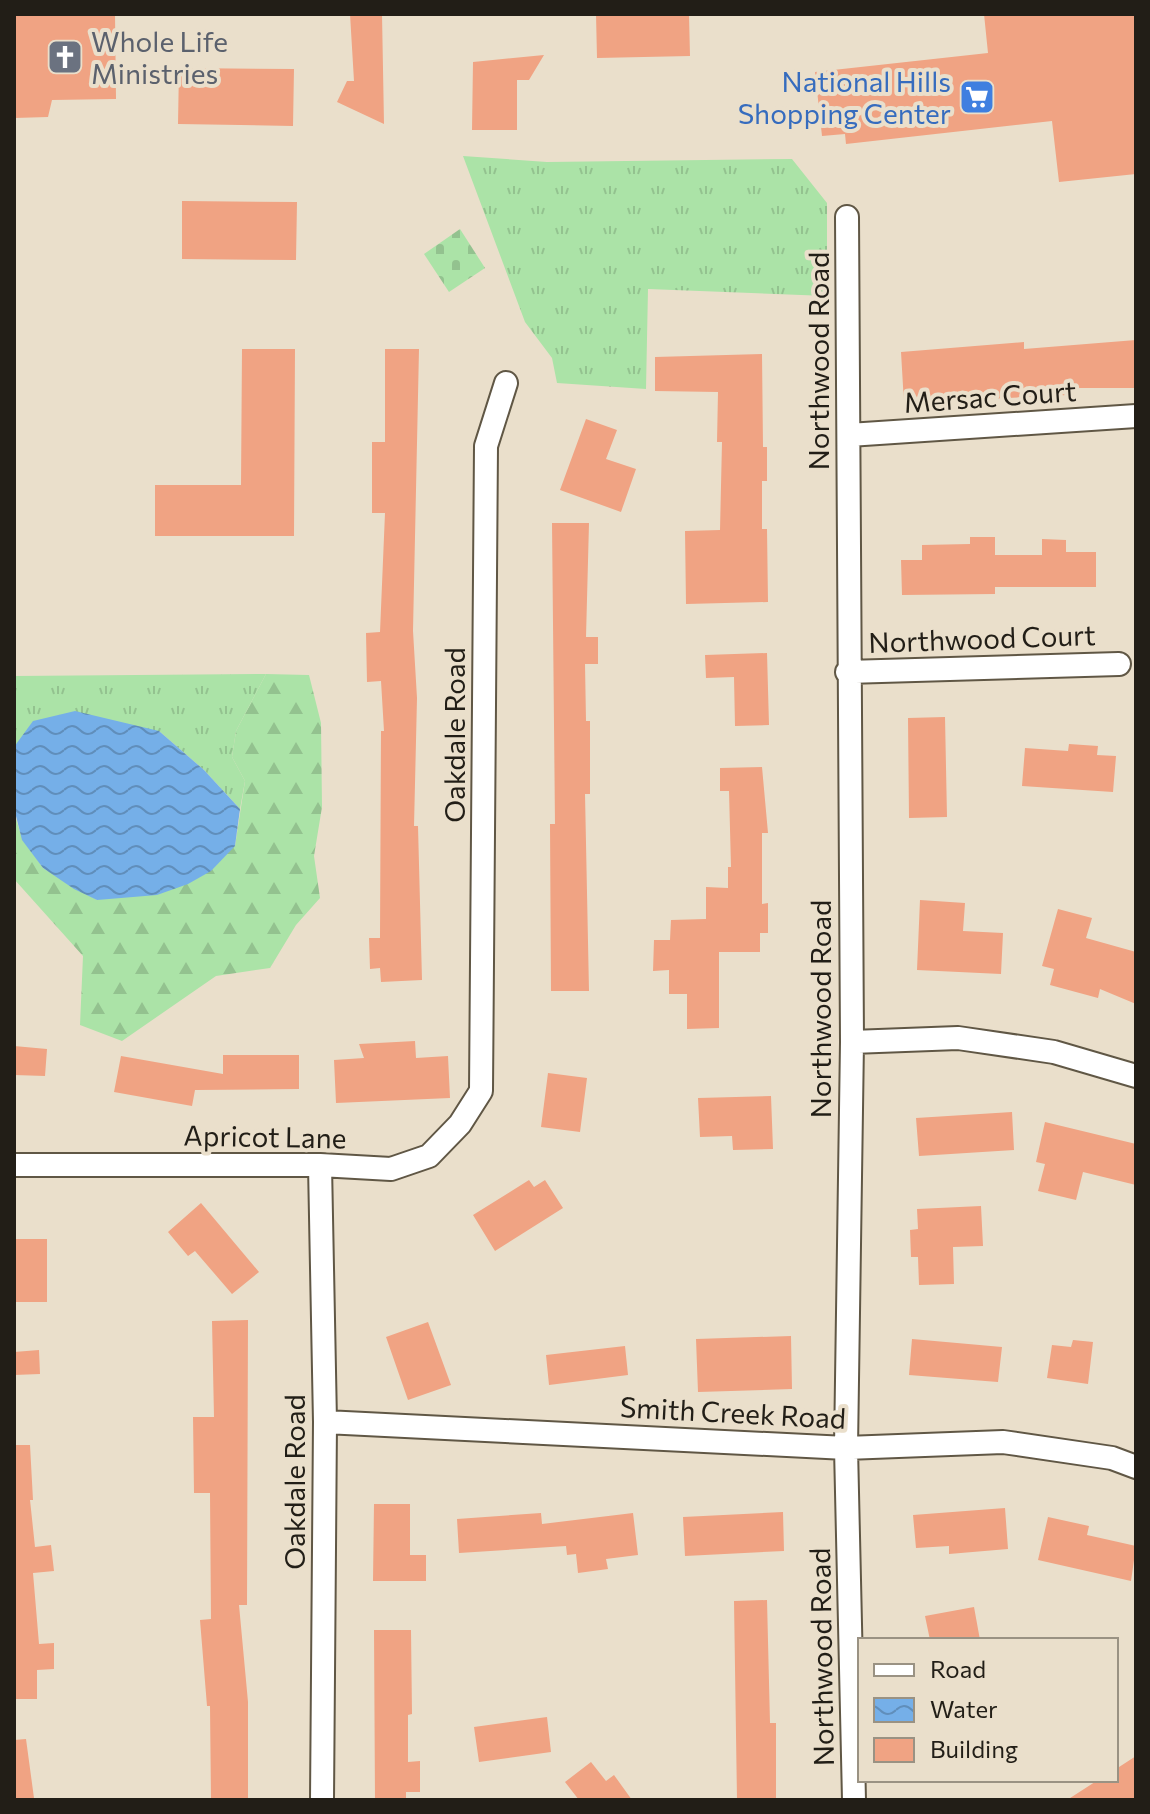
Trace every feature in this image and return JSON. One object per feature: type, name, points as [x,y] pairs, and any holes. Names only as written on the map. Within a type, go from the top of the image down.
[{"type":"street","name":"Northwood Road","points":[[847,217],[847,672],[852,1042],[846,1448],[854,1800]]},
{"type":"street","name":"Oakdale Road","points":[[481,1091],[486,446],[506,383]]},
{"type":"street","name":"Mersac Court","points":[[849,435],[1136,416]]},
{"type":"street","name":"Northwood Court","points":[[847,672],[1119,664]]},
{"type":"street","points":[[852,1042],[958,1038],[1054,1052],[1136,1076]]},
{"type":"street","name":"Apricot Lane","points":[[14,1165],[320,1165],[391,1169],[429,1156],[460,1124],[481,1091]]},
{"type":"street","name":"Oakdale Road","points":[[320,1165],[325,1422],[322,1800]]},
{"type":"street","name":"Smith Creek Road","points":[[325,1422],[846,1448],[1003,1442],[1112,1458],[1136,1467]]},
{"type":"green space","points":[[463,156],[547,162],[792,159],[827,203],[827,296],[648,289],[646,389],[557,383],[552,358],[525,322]]},
{"type":"green space","points":[[460,229],[485,268],[449,292],[424,254]]},
{"type":"green space","points":[[266,674],[236,731],[232,757],[245,781],[240,809],[204,770],[159,731],[14,747],[14,676]]},
{"type":"green space","points":[[266,674],[309,675],[321,723],[322,807],[314,856],[320,898],[296,925],[270,968],[216,976],[122,1041],[80,1025],[83,956],[14,879],[14,812],[21,835],[43,868],[97,900],[235,846],[245,781],[232,757],[236,731]]},
{"type":"water","points":[[75,711],[159,731],[204,770],[240,809],[235,846],[211,871],[188,884],[157,895],[97,900],[43,868],[22,840],[14,808],[14,747],[33,721]]},
{"type":"building","name":"Whole Life Ministries","points":[[14,14],[115,14],[116,99],[52,100],[48,117],[14,118]]},
{"type":"building","points":[[350,14],[382,14],[384,124],[337,102],[347,81],[354,81]]},
{"type":"building","points":[[596,14],[689,14],[690,56],[597,58]]},
{"type":"building","name":"National Hills Shopping Center","points":[[984,14],[1136,14],[1136,174],[1059,182],[1052,121],[846,144],[845,134],[822,136],[815,72],[988,53]]},
{"type":"building","points":[[544,55],[529,80],[517,80],[517,130],[472,130],[473,62]]},
{"type":"building","points":[[179,68],[294,69],[293,126],[178,124]]},
{"type":"building","points":[[182,201],[297,202],[296,260],[182,259]]},
{"type":"building","points":[[1136,340],[1136,388],[1068,388],[1069,395],[904,403],[901,352],[1024,342],[1024,349]]},
{"type":"building","points":[[242,349],[295,349],[294,536],[155,536],[155,485],[241,485]]},
{"type":"building","points":[[385,349],[419,349],[413,631],[417,698],[414,826],[418,826],[422,980],[381,982],[380,968],[370,969],[369,938],[380,938],[381,731],[384,731],[381,681],[367,682],[366,633],[380,632],[385,513],[372,513],[372,442],[385,442]]},
{"type":"building","points":[[762,354],[763,447],[767,447],[767,481],[762,481],[762,529],[767,529],[768,602],[686,604],[685,531],[720,530],[722,442],[717,442],[718,392],[655,391],[655,357]]},
{"type":"building","points":[[586,419],[617,430],[606,459],[636,469],[621,512],[560,490]]},
{"type":"building","points":[[552,523],[589,523],[586,637],[598,637],[598,664],[585,664],[586,721],[590,721],[590,794],[585,794],[589,991],[551,991],[550,824],[555,824]]},
{"type":"building","points":[[970,537],[995,537],[995,555],[1042,555],[1042,539],[1066,540],[1066,552],[1096,552],[1096,587],[995,587],[995,594],[902,595],[901,560],[922,560],[922,545],[970,544]]},
{"type":"building","points":[[767,653],[769,725],[735,726],[734,677],[706,678],[705,655]]},
{"type":"building","points":[[945,717],[947,817],[909,818],[908,718]]},
{"type":"building","points":[[1069,744],[1098,746],[1097,755],[1116,756],[1113,792],[1022,786],[1025,748],[1068,751]]},
{"type":"building","points":[[762,767],[768,833],[762,833],[762,904],[768,903],[768,933],[760,933],[760,952],[719,952],[719,1028],[687,1029],[687,994],[669,994],[669,970],[653,971],[654,940],[670,940],[671,920],[706,919],[706,887],[728,888],[728,867],[731,867],[729,791],[720,791],[720,768]]},
{"type":"building","points":[[920,900],[965,903],[963,931],[1003,933],[1001,974],[917,970]]},
{"type":"building","points":[[1058,909],[1092,918],[1086,938],[1136,952],[1136,1004],[1100,989],[1098,998],[1050,985],[1054,969],[1042,966]]},
{"type":"building","points":[[415,1041],[416,1058],[448,1056],[450,1098],[336,1103],[334,1060],[364,1058],[359,1044]]},
{"type":"building","points":[[14,1046],[47,1049],[45,1076],[14,1075]]},
{"type":"building","points":[[223,1055],[299,1055],[299,1089],[195,1090],[192,1106],[114,1092],[121,1056],[223,1074]]},
{"type":"building","points":[[548,1073],[587,1078],[580,1132],[541,1127]]},
{"type":"building","points":[[771,1096],[773,1149],[733,1150],[732,1136],[700,1137],[698,1098]]},
{"type":"building","points":[[1012,1112],[1014,1150],[919,1156],[916,1118]]},
{"type":"building","points":[[1045,1122],[1136,1144],[1136,1185],[1083,1172],[1076,1200],[1038,1191],[1045,1164],[1036,1162]]},
{"type":"building","points":[[529,1180],[534,1187],[545,1180],[563,1208],[495,1251],[473,1215]]},
{"type":"building","points":[[201,1203],[259,1272],[232,1294],[195,1251],[188,1256],[168,1232]]},
{"type":"building","points":[[981,1206],[983,1246],[953,1247],[954,1284],[919,1285],[918,1257],[911,1257],[910,1230],[918,1229],[917,1209]]},
{"type":"building","points":[[14,1239],[47,1239],[47,1302],[14,1302]]},
{"type":"building","points":[[248,1320],[247,1605],[239,1605],[248,1702],[248,1800],[211,1800],[210,1706],[207,1706],[200,1620],[211,1619],[210,1493],[194,1493],[193,1417],[214,1417],[212,1321]]},
{"type":"building","points":[[428,1322],[451,1385],[408,1400],[386,1337]]},
{"type":"building","points":[[791,1336],[792,1389],[698,1392],[696,1339]]},
{"type":"building","points":[[912,1339],[1002,1347],[998,1382],[909,1375]]},
{"type":"building","points":[[1073,1340],[1093,1342],[1088,1384],[1047,1378],[1052,1345],[1071,1347]]},
{"type":"building","points":[[625,1346],[628,1375],[549,1385],[546,1355]]},
{"type":"building","points":[[39,1350],[40,1374],[14,1375],[14,1352]]},
{"type":"building","points":[[14,1445],[30,1445],[33,1500],[30,1500],[35,1547],[51,1545],[54,1571],[33,1573],[39,1644],[54,1643],[54,1669],[37,1670],[37,1699],[14,1699]]},
{"type":"building","points":[[374,1504],[410,1504],[410,1555],[426,1555],[426,1581],[373,1581]]},
{"type":"building","points":[[1005,1508],[1008,1549],[949,1554],[949,1546],[916,1548],[913,1515]]},
{"type":"building","points":[[783,1512],[784,1551],[685,1556],[683,1517]]},
{"type":"building","points":[[541,1513],[542,1524],[633,1513],[638,1555],[606,1559],[608,1569],[578,1573],[576,1554],[567,1555],[566,1546],[459,1553],[457,1519]]},
{"type":"building","points":[[1048,1517],[1089,1526],[1087,1535],[1136,1546],[1131,1581],[1038,1560]]},
{"type":"building","points":[[767,1600],[770,1723],[776,1723],[776,1800],[737,1800],[734,1601]]},
{"type":"building","points":[[974,1607],[980,1638],[930,1638],[925,1616]]},
{"type":"building","points":[[374,1630],[411,1630],[412,1714],[408,1715],[408,1762],[420,1761],[420,1792],[406,1792],[406,1800],[375,1800]]},
{"type":"building","points":[[547,1717],[551,1752],[479,1762],[474,1727]]},
{"type":"building","points":[[26,1739],[34,1798],[14,1800],[14,1740]]},
{"type":"building","points":[[1136,1756],[1136,1800],[1067,1800],[1095,1782],[1118,1782],[1118,1768]]},
{"type":"building","points":[[591,1762],[606,1781],[614,1775],[632,1800],[579,1800],[565,1782]]},
{"type":"place","name":"Whole Life Ministries","points":[[65,57]]},
{"type":"place","name":"National Hills Shopping Center","points":[[977,97]]}]
